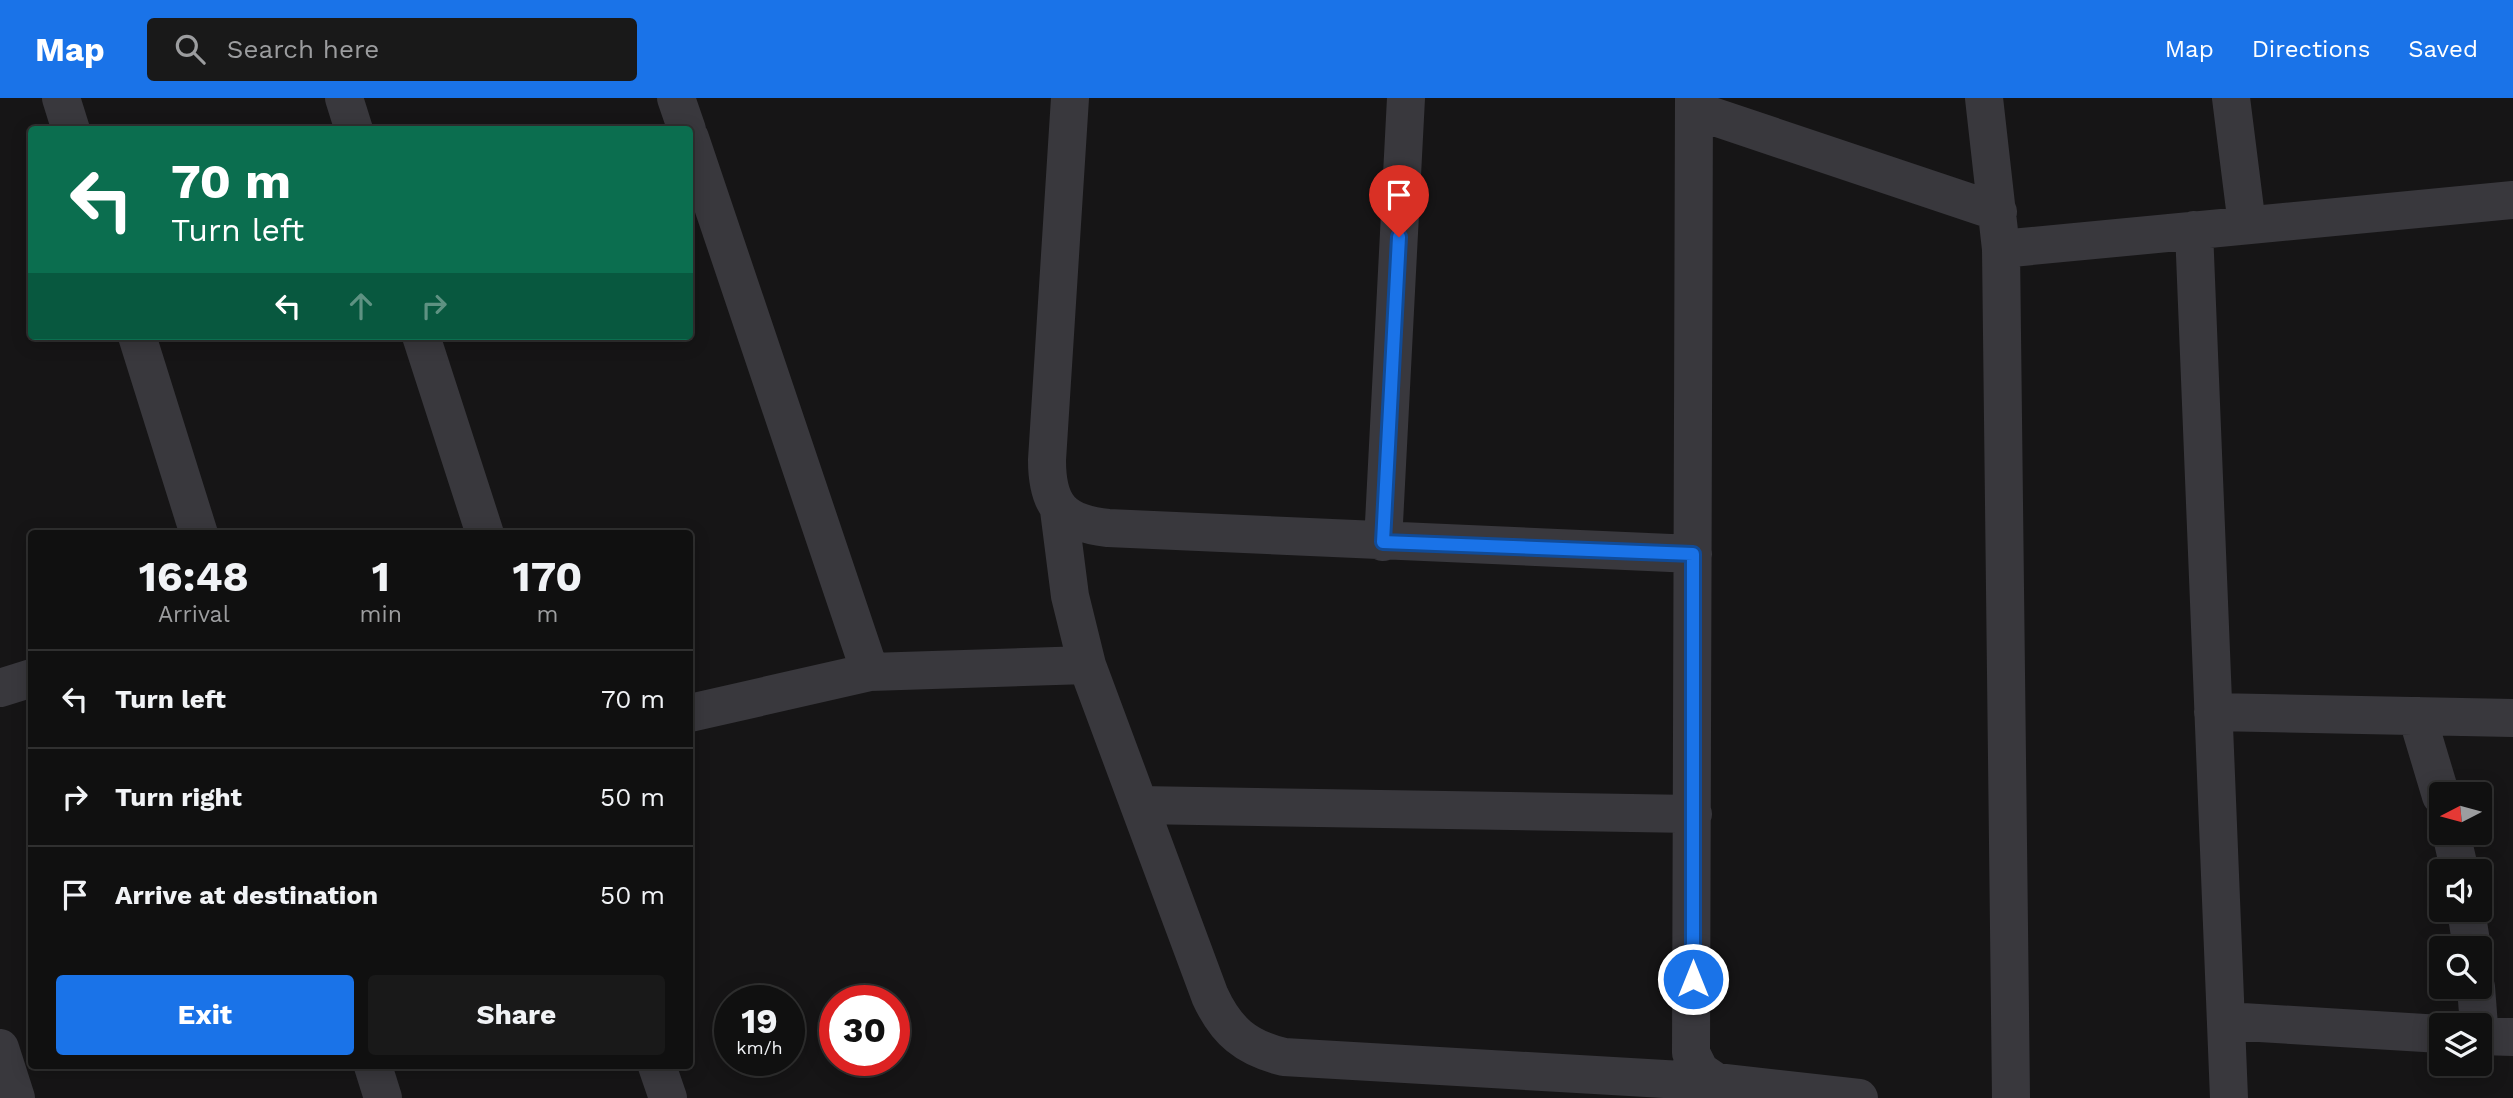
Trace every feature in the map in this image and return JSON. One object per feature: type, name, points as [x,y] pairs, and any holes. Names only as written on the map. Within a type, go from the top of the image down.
[{"type":"street","points":[[61,98],[70,126]]},
{"type":"street","points":[[344,98],[353,126]]},
{"type":"street","points":[[676,98],[686,126]]},
{"type":"street","points":[[1070,98],[1047,486],[1059,510],[1070,596],[1087,665],[1221,1019],[1238,1038],[1260,1051],[1284,1057],[1716,1082],[1859,1098]]},
{"type":"street","points":[[1383,542],[1406,98]]},
{"type":"street","points":[[1984,98],[2000,230],[2011,1098]]},
{"type":"street","points":[[2231,98],[2247,225]]},
{"type":"street","points":[[1716,1082],[1700,1071],[1691,1053],[1694,104],[2000,230],[2194,230],[2513,200]]},
{"type":"street","points":[[693,147],[870,672]]},
{"type":"street","points":[[2194,230],[2229,1098]]},
{"type":"street","points":[[138,340],[199,530]]},
{"type":"street","points":[[422,340],[484,530]]},
{"type":"street","points":[[1059,510],[1082,525],[1108,528],[1693,554]]},
{"type":"street","points":[[693,712],[870,672],[1087,665]]},
{"type":"street","points":[[0,688],[28,679]]},
{"type":"street","points":[[2213,712],[2513,718]]},
{"type":"street","points":[[2417,716],[2437,782]]},
{"type":"street","points":[[1139,804],[1693,814]]},
{"type":"street","points":[[2226,1021],[2429,1033]]},
{"type":"street","points":[[2492,1037],[2513,1038]]},
{"type":"street","points":[[0,1048],[16,1098]]},
{"type":"street","points":[[374,1069],[383,1098]]},
{"type":"street","points":[[658,1069],[668,1098]]},
{"type":"route","points":[[1399,237],[1383,542],[1693,554],[1693,979]]}]
